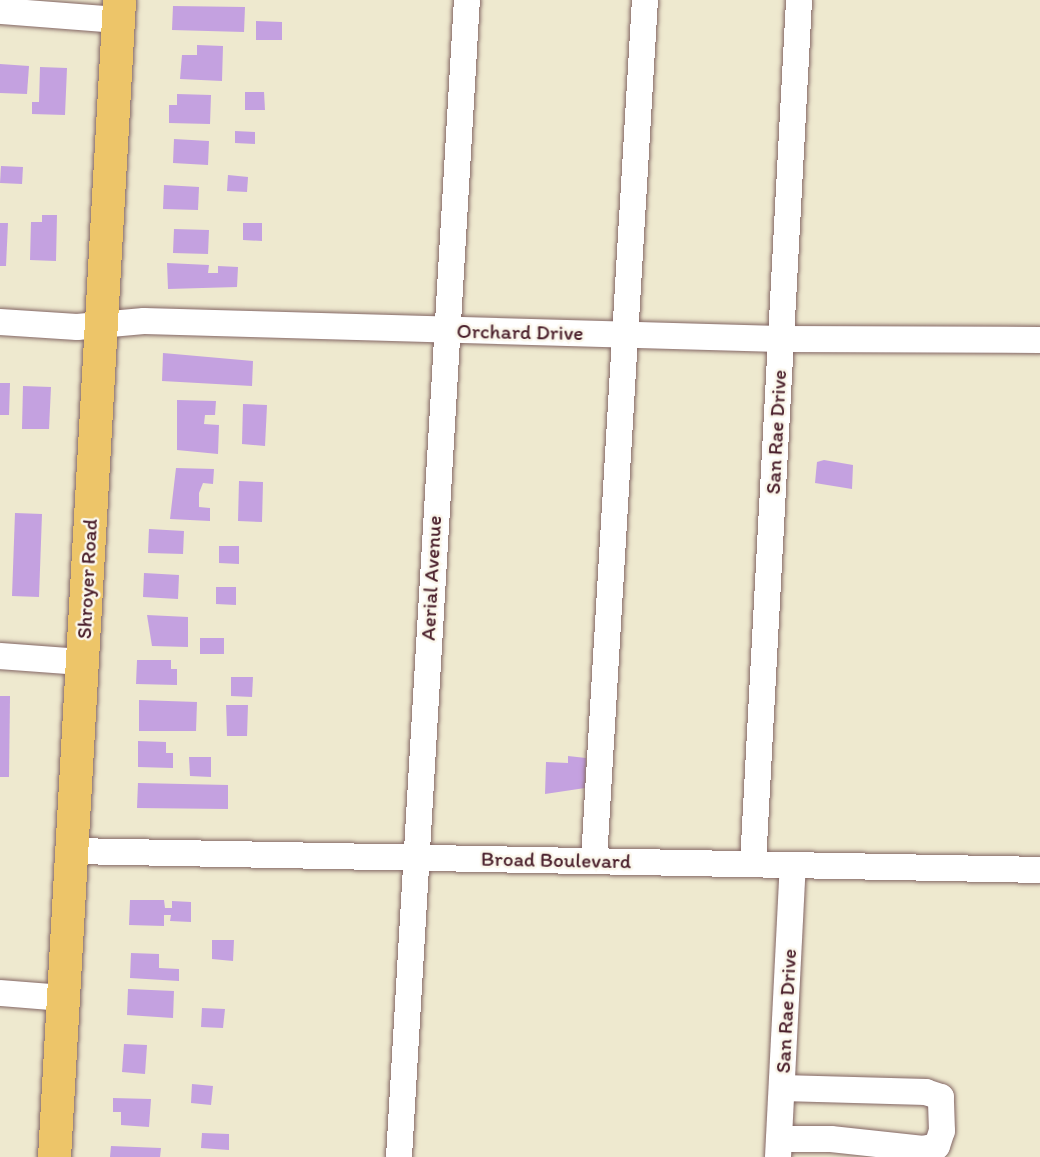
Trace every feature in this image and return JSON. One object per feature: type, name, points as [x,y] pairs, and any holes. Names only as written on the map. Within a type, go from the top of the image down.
[{"type":"main road","name":"Shroyer Road","points":[[54,1157],[118,10]]},
{"type":"street","name":"Aerial Avenue","points":[[399,1157],[413,857],[467,0]]},
{"type":"street","points":[[594,860],[645,0]]},
{"type":"street","name":"San Rae Drive","points":[[752,864],[799,0]]},
{"type":"street","points":[[0,11],[118,10]]},
{"type":"street","name":"Orchard Drive","points":[[0,322],[102,324],[144,321],[780,339],[1040,340]]},
{"type":"street","points":[[0,656],[82,662]]},
{"type":"street","name":"Broad Boulevard","points":[[72,850],[1040,870]]},
{"type":"street","name":"San Rae Drive","points":[[779,1148],[793,865]]},
{"type":"street","points":[[0,993],[63,998]]},
{"type":"street","points":[[779,1148],[831,1139],[923,1149],[937,1146],[942,1131],[942,1097],[926,1092],[782,1088]]},
{"type":"building","points":[[173,6],[245,7],[244,32],[172,30]]},
{"type":"building","points":[[256,21],[282,22],[282,40],[256,40]]},
{"type":"building","points":[[197,45],[223,46],[222,81],[180,79],[182,55],[197,55]]},
{"type":"building","points":[[0,64],[29,66],[27,94],[0,93]]},
{"type":"building","points":[[40,67],[67,68],[65,115],[32,114],[32,102],[39,102]]},
{"type":"building","points":[[245,92],[264,92],[265,110],[245,110]]},
{"type":"building","points":[[177,94],[211,95],[210,124],[169,123],[169,105],[177,105]]},
{"type":"building","points":[[235,131],[255,132],[255,144],[235,143]]},
{"type":"building","points":[[174,139],[209,141],[208,165],[173,163]]},
{"type":"building","points":[[1,166],[23,167],[22,184],[0,183]]},
{"type":"building","points":[[228,175],[248,177],[247,192],[227,191]]},
{"type":"building","points":[[164,185],[199,187],[198,210],[163,209]]},
{"type":"building","points":[[42,215],[57,215],[56,261],[30,260],[31,222],[42,222]]},
{"type":"building","points":[[0,223],[8,223],[6,266],[0,266]]},
{"type":"building","points":[[243,223],[262,223],[262,241],[243,240]]},
{"type":"building","points":[[174,229],[209,230],[208,254],[173,253]]},
{"type":"building","points":[[167,263],[209,265],[208,273],[218,273],[218,266],[238,267],[237,287],[168,289]]},
{"type":"building","points":[[163,353],[253,361],[252,386],[162,381]]},
{"type":"building","points":[[0,383],[10,383],[9,415],[0,415]]},
{"type":"building","points":[[23,386],[51,387],[49,429],[22,429]]},
{"type":"building","points":[[177,400],[216,401],[215,415],[205,415],[204,424],[219,425],[218,454],[177,450]]},
{"type":"building","points":[[243,404],[267,405],[265,446],[242,444]]},
{"type":"building","points":[[824,460],[853,465],[852,489],[815,483],[817,462]]},
{"type":"building","points":[[176,468],[214,469],[213,484],[203,483],[199,493],[199,507],[210,508],[210,521],[170,519]]},
{"type":"building","points":[[239,481],[263,482],[262,522],[238,521]]},
{"type":"building","points":[[15,513],[42,514],[39,597],[12,596]]},
{"type":"building","points":[[149,529],[184,531],[183,554],[148,553]]},
{"type":"building","points":[[219,546],[239,546],[239,564],[219,563]]},
{"type":"building","points":[[144,573],[179,575],[178,599],[143,597]]},
{"type":"building","points":[[216,587],[236,587],[236,605],[216,604]]},
{"type":"building","points":[[147,615],[188,617],[188,647],[152,646]]},
{"type":"building","points":[[200,638],[224,638],[224,654],[200,654]]},
{"type":"building","points":[[137,660],[171,660],[171,669],[177,669],[177,685],[136,684]]},
{"type":"building","points":[[231,677],[253,677],[252,697],[231,696]]},
{"type":"building","points":[[0,696],[10,696],[9,777],[0,777]]},
{"type":"building","points":[[139,700],[197,702],[196,731],[139,731]]},
{"type":"building","points":[[226,705],[248,705],[247,736],[227,736]]},
{"type":"building","points":[[138,741],[166,742],[166,753],[173,753],[173,768],[138,767]]},
{"type":"building","points":[[568,756],[586,758],[585,788],[545,794],[546,762],[568,763]]},
{"type":"building","points":[[189,757],[211,757],[211,777],[190,776]]},
{"type":"building","points":[[138,783],[228,785],[228,809],[137,808]]},
{"type":"building","points":[[130,900],[164,900],[165,908],[172,908],[172,901],[191,902],[191,922],[170,921],[171,915],[164,915],[164,926],[129,925]]},
{"type":"building","points":[[212,940],[234,940],[233,961],[212,959]]},
{"type":"building","points":[[131,953],[159,954],[159,968],[179,969],[179,981],[130,978]]},
{"type":"building","points":[[128,989],[174,991],[173,1018],[127,1015]]},
{"type":"building","points":[[202,1008],[225,1009],[223,1028],[201,1027]]},
{"type":"building","points":[[124,1044],[147,1045],[145,1074],[122,1072]]},
{"type":"building","points":[[192,1084],[213,1086],[211,1105],[191,1103]]},
{"type":"building","points":[[113,1098],[151,1099],[149,1127],[121,1125],[121,1112],[113,1112]]},
{"type":"building","points":[[202,1133],[229,1134],[229,1150],[201,1148]]},
{"type":"building","points":[[111,1146],[161,1148],[160,1157],[110,1157]]}]
